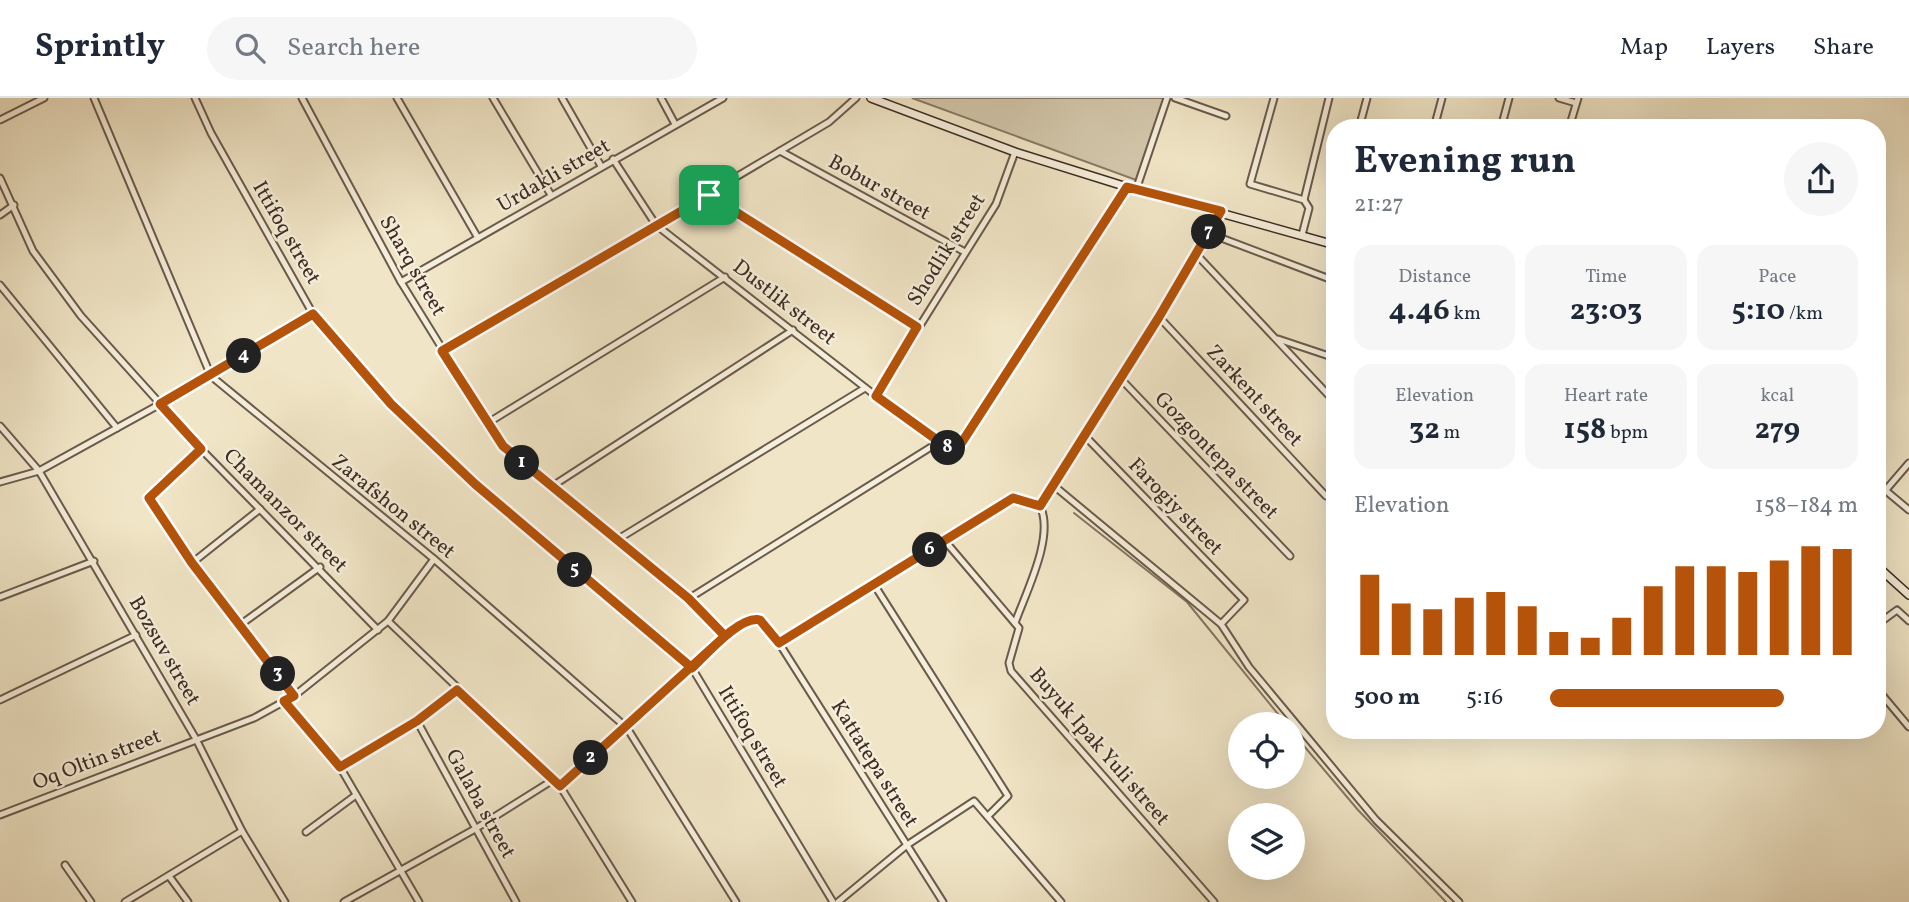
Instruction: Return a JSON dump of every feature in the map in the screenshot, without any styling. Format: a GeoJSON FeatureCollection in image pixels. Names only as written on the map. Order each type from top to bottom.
{"type":"FeatureCollection","features":[{"type":"Feature","properties":{"kind":"street"},"geometry":{"type":"LineString","coordinates":[[0,120],[44,98]]}},
{"type":"Feature","properties":{"kind":"street","name":"Zarafshon street"},"geometry":{"type":"LineString","coordinates":[[94,98],[211,376],[434,559],[627,728],[736,902]]}},
{"type":"Feature","properties":{"kind":"street","name":"Ittifoq street"},"geometry":{"type":"LineString","coordinates":[[195,98],[211,133],[313,314],[391,404],[475,484],[692,668],[835,902]]}},
{"type":"Feature","properties":{"kind":"street","name":"Sharq street"},"geometry":{"type":"LineString","coordinates":[[302,98],[401,282],[486,424],[503,446],[615,541],[688,598],[725,636]]}},
{"type":"Feature","properties":{"kind":"street"},"geometry":{"type":"LineString","coordinates":[[397,98],[478,239]]}},
{"type":"Feature","properties":{"kind":"street"},"geometry":{"type":"LineString","coordinates":[[493,98],[551,195]]}},
{"type":"Feature","properties":{"kind":"street"},"geometry":{"type":"LineString","coordinates":[[562,98],[601,166]]}},
{"type":"Feature","properties":{"kind":"street"},"geometry":{"type":"LineString","coordinates":[[660,98],[675,124]]}},
{"type":"Feature","properties":{"kind":"street","name":"Urdakli street"},"geometry":{"type":"LineString","coordinates":[[401,282],[723,98]]}},
{"type":"Feature","properties":{"kind":"street"},"geometry":{"type":"LineString","coordinates":[[442,351],[709,195],[841,113],[856,98]]}},
{"type":"Feature","properties":{"kind":"street"},"geometry":{"type":"LineString","coordinates":[[871,98],[1015,152],[1136,190],[1221,211],[1326,242]]}},
{"type":"Feature","properties":{"kind":"street"},"geometry":{"type":"LineString","coordinates":[[1136,190],[1167,98]]}},
{"type":"Feature","properties":{"kind":"street"},"geometry":{"type":"LineString","coordinates":[[1175,98],[1226,116]]}},
{"type":"Feature","properties":{"kind":"street"},"geometry":{"type":"LineString","coordinates":[[1274,98],[1250,184],[1304,200],[1309,208],[1302,235]]}},
{"type":"Feature","properties":{"kind":"street"},"geometry":{"type":"LineString","coordinates":[[1304,200],[1329,98]]}},
{"type":"Feature","properties":{"kind":"street"},"geometry":{"type":"LineString","coordinates":[[1361,119],[1367,98]]}},
{"type":"Feature","properties":{"kind":"street"},"geometry":{"type":"LineString","coordinates":[[1436,119],[1442,98]]}},
{"type":"Feature","properties":{"kind":"street"},"geometry":{"type":"LineString","coordinates":[[1503,119],[1509,98]]}},
{"type":"Feature","properties":{"kind":"street"},"geometry":{"type":"LineString","coordinates":[[1559,98],[1577,101],[1572,119]]}},
{"type":"Feature","properties":{"kind":"street","name":"Bobur street"},"geometry":{"type":"LineString","coordinates":[[780,151],[963,251]]}},
{"type":"Feature","properties":{"kind":"street","name":"Shodlik street"},"geometry":{"type":"LineString","coordinates":[[876,396],[963,251],[996,204],[1015,152]]}},
{"type":"Feature","properties":{"kind":"street","name":"Dustlik street"},"geometry":{"type":"LineString","coordinates":[[613,159],[656,225],[865,388],[955,453],[1127,187]]}},
{"type":"Feature","properties":{"kind":"street","name":"Chamanzor street"},"geometry":{"type":"LineString","coordinates":[[0,178],[33,251],[81,316],[201,449],[320,567],[378,630]]}},
{"type":"Feature","properties":{"kind":"street"},"geometry":{"type":"LineString","coordinates":[[709,195],[917,327]]}},
{"type":"Feature","properties":{"kind":"street"},"geometry":{"type":"LineString","coordinates":[[0,215],[14,205]]}},
{"type":"Feature","properties":{"kind":"street"},"geometry":{"type":"LineString","coordinates":[[1040,506],[1159,317],[1221,211]]}},
{"type":"Feature","properties":{"kind":"street"},"geometry":{"type":"LineString","coordinates":[[1208,233],[1326,278]]}},
{"type":"Feature","properties":{"kind":"street"},"geometry":{"type":"LineString","coordinates":[[1196,254],[1326,392]]}},
{"type":"Feature","properties":{"kind":"street"},"geometry":{"type":"LineString","coordinates":[[486,424],[725,277]]}},
{"type":"Feature","properties":{"kind":"street"},"geometry":{"type":"LineString","coordinates":[[0,285],[117,428]]}},
{"type":"Feature","properties":{"kind":"street"},"geometry":{"type":"LineString","coordinates":[[0,482],[39,471],[211,376],[313,314]]}},
{"type":"Feature","properties":{"kind":"street","name":"Zarkent street"},"geometry":{"type":"LineString","coordinates":[[1159,317],[1326,496]]}},
{"type":"Feature","properties":{"kind":"street"},"geometry":{"type":"LineString","coordinates":[[551,487],[793,330]]}},
{"type":"Feature","properties":{"kind":"street"},"geometry":{"type":"LineString","coordinates":[[1275,338],[1326,355]]}},
{"type":"Feature","properties":{"kind":"street","name":"Gozgontepa street"},"geometry":{"type":"LineString","coordinates":[[1120,379],[1290,556]]}},
{"type":"Feature","properties":{"kind":"street"},"geometry":{"type":"LineString","coordinates":[[615,541],[865,388]]}},
{"type":"Feature","properties":{"kind":"street","name":"Bozsuv street"},"geometry":{"type":"LineString","coordinates":[[0,426],[39,471],[94,561],[196,739],[242,831],[285,902]]}},
{"type":"Feature","properties":{"kind":"street","name":"Farogiy street"},"geometry":{"type":"LineString","coordinates":[[1084,435],[1244,600],[1220,624]]}},
{"type":"Feature","properties":{"kind":"street"},"geometry":{"type":"LineString","coordinates":[[688,598],[939,442]]}},
{"type":"Feature","properties":{"kind":"street"},"geometry":{"type":"LineString","coordinates":[[201,449],[149,498],[192,563],[294,696]]}},
{"type":"Feature","properties":{"kind":"street"},"geometry":{"type":"LineString","coordinates":[[1886,489],[1909,463]]}},
{"type":"Feature","properties":{"kind":"street"},"geometry":{"type":"LineString","coordinates":[[1053,485],[1220,624],[1249,667],[1376,820],[1459,902]]}},
{"type":"Feature","properties":{"kind":"street"},"geometry":{"type":"LineString","coordinates":[[1886,491],[1909,510]]}},
{"type":"Feature","properties":{"kind":"street"},"geometry":{"type":"LineString","coordinates":[[779,643],[875,586],[1013,498],[1040,506],[1046,517],[1045,536],[1015,623]]}},
{"type":"Feature","properties":{"kind":"street"},"geometry":{"type":"LineString","coordinates":[[192,563],[260,509]]}},
{"type":"Feature","properties":{"kind":"street"},"geometry":{"type":"LineString","coordinates":[[945,541],[1015,623]]}},
{"type":"Feature","properties":{"kind":"street","name":"Oq Oltin street"},"geometry":{"type":"LineString","coordinates":[[0,814],[254,718],[294,696],[388,621],[434,559]]}},
{"type":"Feature","properties":{"kind":"street"},"geometry":{"type":"LineString","coordinates":[[0,597],[94,561]]}},
{"type":"Feature","properties":{"kind":"street"},"geometry":{"type":"LineString","coordinates":[[240,625],[320,567]]}},
{"type":"Feature","properties":{"kind":"street"},"geometry":{"type":"LineString","coordinates":[[1886,574],[1909,595]]}},
{"type":"Feature","properties":{"kind":"street"},"geometry":{"type":"LineString","coordinates":[[875,586],[1008,796],[988,816]]}},
{"type":"Feature","properties":{"kind":"street"},"geometry":{"type":"LineString","coordinates":[[1886,618],[1897,610],[1909,621]]}},
{"type":"Feature","properties":{"kind":"street","name":"Kattatepa street"},"geometry":{"type":"LineString","coordinates":[[725,636],[755,618],[760,620],[779,643],[943,902]]}},
{"type":"Feature","properties":{"kind":"street"},"geometry":{"type":"LineString","coordinates":[[388,621],[560,786],[632,902]]}},
{"type":"Feature","properties":{"kind":"street","name":"Buyuk Ipak Yuli street"},"geometry":{"type":"LineString","coordinates":[[1015,623],[1020,630],[1009,663],[1011,671],[1214,902]]}},
{"type":"Feature","properties":{"kind":"street"},"geometry":{"type":"LineString","coordinates":[[0,700],[136,635]]}},
{"type":"Feature","properties":{"kind":"street"},"geometry":{"type":"LineString","coordinates":[[560,786],[627,728],[725,636]]}},
{"type":"Feature","properties":{"kind":"street"},"geometry":{"type":"LineString","coordinates":[[340,767],[417,721],[457,690]]}},
{"type":"Feature","properties":{"kind":"street"},"geometry":{"type":"LineString","coordinates":[[1886,700],[1909,727]]}},
{"type":"Feature","properties":{"kind":"street"},"geometry":{"type":"LineString","coordinates":[[284,701],[340,767],[419,902]]}},
{"type":"Feature","properties":{"kind":"street","name":"Galaba street"},"geometry":{"type":"LineString","coordinates":[[417,721],[516,902]]}},
{"type":"Feature","properties":{"kind":"street"},"geometry":{"type":"LineString","coordinates":[[344,902],[475,829],[553,780]]}},
{"type":"Feature","properties":{"kind":"street"},"geometry":{"type":"LineString","coordinates":[[306,832],[356,795]]}},
{"type":"Feature","properties":{"kind":"street"},"geometry":{"type":"LineString","coordinates":[[835,902],[907,845],[974,801],[1061,902]]}},
{"type":"Feature","properties":{"kind":"street"},"geometry":{"type":"LineString","coordinates":[[125,902],[242,831]]}},
{"type":"Feature","properties":{"kind":"street"},"geometry":{"type":"LineString","coordinates":[[65,865],[91,902]]}},
{"type":"Feature","properties":{"kind":"street"},"geometry":{"type":"LineString","coordinates":[[169,876],[188,902]]}},
{"type":"Feature","properties":{"kind":"street"},"geometry":{"type":"LineString","coordinates":[[1201,902],[1208,896]]}},
{"type":"Feature","properties":{"kind":"shaded area"},"geometry":{"type":"Polygon","coordinates":[[[912,98],[1164,98],[1136,180],[912,98]]]}},
{"type":"Feature","properties":{"kind":"waterway"},"geometry":{"type":"LineString","coordinates":[[1074,513],[1187,602],[1276,712]]}},
{"type":"Feature","properties":{"kind":"waterway"},"geometry":{"type":"LineString","coordinates":[[1305,747],[1358,810],[1446,902]]}},
{"type":"Feature","properties":{"kind":"route"},"geometry":{"type":"LineString","coordinates":[[709,195],[442,351],[486,424],[503,446],[615,541],[688,598],[725,636],[692,668],[627,728],[560,786],[457,690],[417,721],[340,767],[284,701],[294,696],[192,563],[149,498],[201,449],[160,404],[313,314],[391,404],[475,484],[692,668],[725,636],[750,619],[760,620],[779,643],[875,586],[1013,498],[1040,506],[1159,317],[1221,211],[1127,187],[955,453],[876,396],[917,327],[709,195]]}}]}
